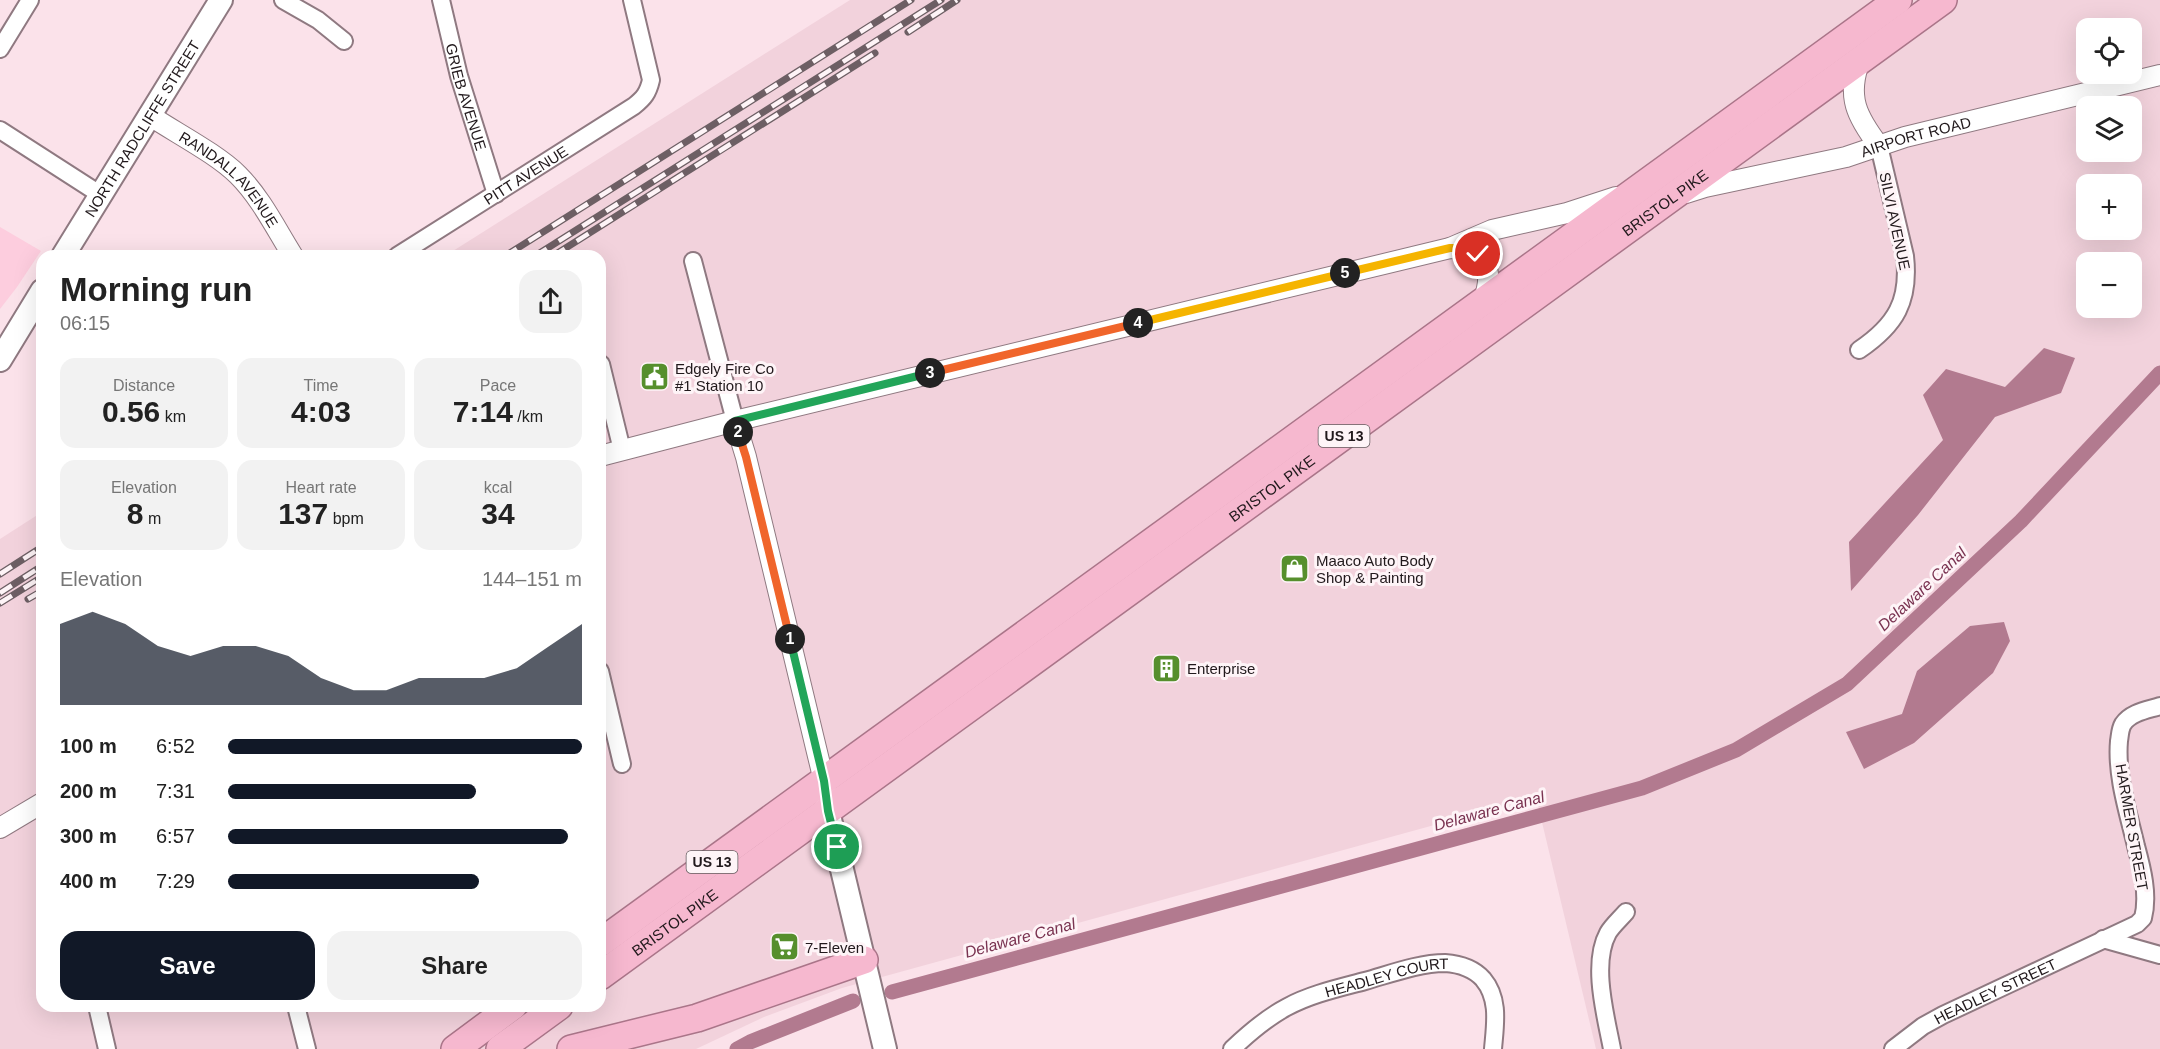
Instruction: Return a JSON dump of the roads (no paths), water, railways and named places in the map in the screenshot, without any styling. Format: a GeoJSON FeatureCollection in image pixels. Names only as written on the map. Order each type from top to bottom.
{"type":"FeatureCollection","features":[{"type":"Feature","properties":{"kind":"highway","name":"BRISTOL PIKE"},"geometry":{"type":"LineString","coordinates":[[606,939],[1898,0]]}},
{"type":"Feature","properties":{"kind":"highway","name":"BRISTOL PIKE"},"geometry":{"type":"LineString","coordinates":[[606,972],[1943,0]]}},
{"type":"Feature","properties":{"kind":"highway"},"geometry":{"type":"LineString","coordinates":[[571,1049],[697,1018],[864,960]]}},
{"type":"Feature","properties":{"kind":"highway"},"geometry":{"type":"LineString","coordinates":[[455,1049],[499,1012]]}},
{"type":"Feature","properties":{"kind":"highway"},"geometry":{"type":"LineString","coordinates":[[500,1049],[551,1012]]}},
{"type":"Feature","properties":{"kind":"main road","name":"NORTH RADCLIFFE STREET"},"geometry":{"type":"LineString","coordinates":[[67,250],[221,0]]}},
{"type":"Feature","properties":{"kind":"main road"},"geometry":{"type":"LineString","coordinates":[[0,360],[36,301]]}},
{"type":"Feature","properties":{"kind":"main road"},"geometry":{"type":"LineString","coordinates":[[824,781],[828,811],[885,1049]]}},
{"type":"Feature","properties":{"kind":"street"},"geometry":{"type":"LineString","coordinates":[[0,49],[30,0]]}},
{"type":"Feature","properties":{"kind":"street"},"geometry":{"type":"LineString","coordinates":[[283,0],[318,20],[344,41]]}},
{"type":"Feature","properties":{"kind":"street","name":"GRIEB AVENUE"},"geometry":{"type":"LineString","coordinates":[[441,0],[459,76],[496,194]]}},
{"type":"Feature","properties":{"kind":"street","name":"PITT AVENUE"},"geometry":{"type":"LineString","coordinates":[[407,250],[634,106],[649,91],[651,80],[632,0]]}},
{"type":"Feature","properties":{"kind":"street"},"geometry":{"type":"LineString","coordinates":[[1860,60],[1853,81],[1854,100],[1862,122],[1879,147]]}},
{"type":"Feature","properties":{"kind":"street","name":"AIRPORT ROAD"},"geometry":{"type":"LineString","coordinates":[[1671,198],[1705,187],[1846,158],[1905,137],[2160,75]]}},
{"type":"Feature","properties":{"kind":"street","name":"RANDALL AVENUE"},"geometry":{"type":"LineString","coordinates":[[149,115],[238,175],[256,198],[289,250]]}},
{"type":"Feature","properties":{"kind":"street"},"geometry":{"type":"LineString","coordinates":[[0,130],[101,195]]}},
{"type":"Feature","properties":{"kind":"street","name":"SILVI AVENUE"},"geometry":{"type":"LineString","coordinates":[[1859,351],[1893,321],[1905,292],[1907,274],[1905,256],[1879,147]]}},
{"type":"Feature","properties":{"kind":"street"},"geometry":{"type":"LineString","coordinates":[[606,454],[1450,248],[1492,230],[1578,210],[1638,189]]}},
{"type":"Feature","properties":{"kind":"street"},"geometry":{"type":"LineString","coordinates":[[1450,248],[1470,251],[1483,260],[1489,274],[1483,302]]}},
{"type":"Feature","properties":{"kind":"street"},"geometry":{"type":"LineString","coordinates":[[693,261],[746,457],[824,781]]}},
{"type":"Feature","properties":{"kind":"street"},"geometry":{"type":"LineString","coordinates":[[606,384],[622,450]]}},
{"type":"Feature","properties":{"kind":"street"},"geometry":{"type":"LineString","coordinates":[[606,696],[622,764]]}},
{"type":"Feature","properties":{"kind":"street","name":"HARMER STREET"},"geometry":{"type":"LineString","coordinates":[[2103,939],[2137,924],[2143,918],[2142,868],[2126,807],[2120,768],[2120,739],[2124,722],[2134,714],[2160,706]]}},
{"type":"Feature","properties":{"kind":"street"},"geometry":{"type":"LineString","coordinates":[[0,828],[36,807]]}},
{"type":"Feature","properties":{"kind":"street"},"geometry":{"type":"LineString","coordinates":[[1612,1049],[1604,1008],[1600,968],[1602,950],[1609,932],[1626,912]]}},
{"type":"Feature","properties":{"kind":"street"},"geometry":{"type":"LineString","coordinates":[[2103,939],[2160,955]]}},
{"type":"Feature","properties":{"kind":"street","name":"HEADLEY STREET"},"geometry":{"type":"LineString","coordinates":[[1893,1049],[1942,1015],[2103,939]]}},
{"type":"Feature","properties":{"kind":"street","name":"HEADLEY COURT"},"geometry":{"type":"LineString","coordinates":[[1232,1049],[1254,1029],[1289,1006],[1338,988],[1402,970],[1445,963],[1460,965],[1476,973],[1490,989],[1496,1016],[1493,1049]]}},
{"type":"Feature","properties":{"kind":"street"},"geometry":{"type":"LineString","coordinates":[[98,1012],[107,1049]]}},
{"type":"Feature","properties":{"kind":"street"},"geometry":{"type":"LineString","coordinates":[[297,1012],[306,1049]]}},
{"type":"Feature","properties":{"kind":"waterway","name":"Delaware Canal"},"geometry":{"type":"LineString","coordinates":[[892,992],[1642,788],[1736,750],[1847,684],[2021,521],[2160,373]]}},
{"type":"Feature","properties":{"kind":"waterway","name":"Delaware Canal"},"geometry":{"type":"LineString","coordinates":[[737,1049],[853,1001]]}},
{"type":"Feature","properties":{"kind":"railway"},"geometry":{"type":"LineString","coordinates":[[515,250],[911,0]]}},
{"type":"Feature","properties":{"kind":"railway"},"geometry":{"type":"LineString","coordinates":[[545,250],[941,0]]}},
{"type":"Feature","properties":{"kind":"railway"},"geometry":{"type":"LineString","coordinates":[[908,32],[957,0]]}},
{"type":"Feature","properties":{"kind":"railway"},"geometry":{"type":"LineString","coordinates":[[563,250],[875,53]]}},
{"type":"Feature","properties":{"kind":"railway"},"geometry":{"type":"LineString","coordinates":[[0,574],[36,551]]}},
{"type":"Feature","properties":{"kind":"railway"},"geometry":{"type":"LineString","coordinates":[[0,593],[36,570]]}},
{"type":"Feature","properties":{"kind":"railway"},"geometry":{"type":"LineString","coordinates":[[0,603],[36,581]]}},
{"type":"Feature","properties":{"kind":"railway"},"geometry":{"type":"LineString","coordinates":[[28,599],[36,594]]}},
{"type":"Feature","properties":{"kind":"place","name":"Edgely Fire Co #1 Station 10"},"geometry":{"type":"Point","coordinates":[654,377]}},
{"type":"Feature","properties":{"kind":"place","name":"Maaco Auto Body Shop & Painting"},"geometry":{"type":"Point","coordinates":[1295,569]}},
{"type":"Feature","properties":{"kind":"place","name":"Enterprise"},"geometry":{"type":"Point","coordinates":[1166,668]}},
{"type":"Feature","properties":{"kind":"place","name":"7-Eleven"},"geometry":{"type":"Point","coordinates":[784,947]}}]}
